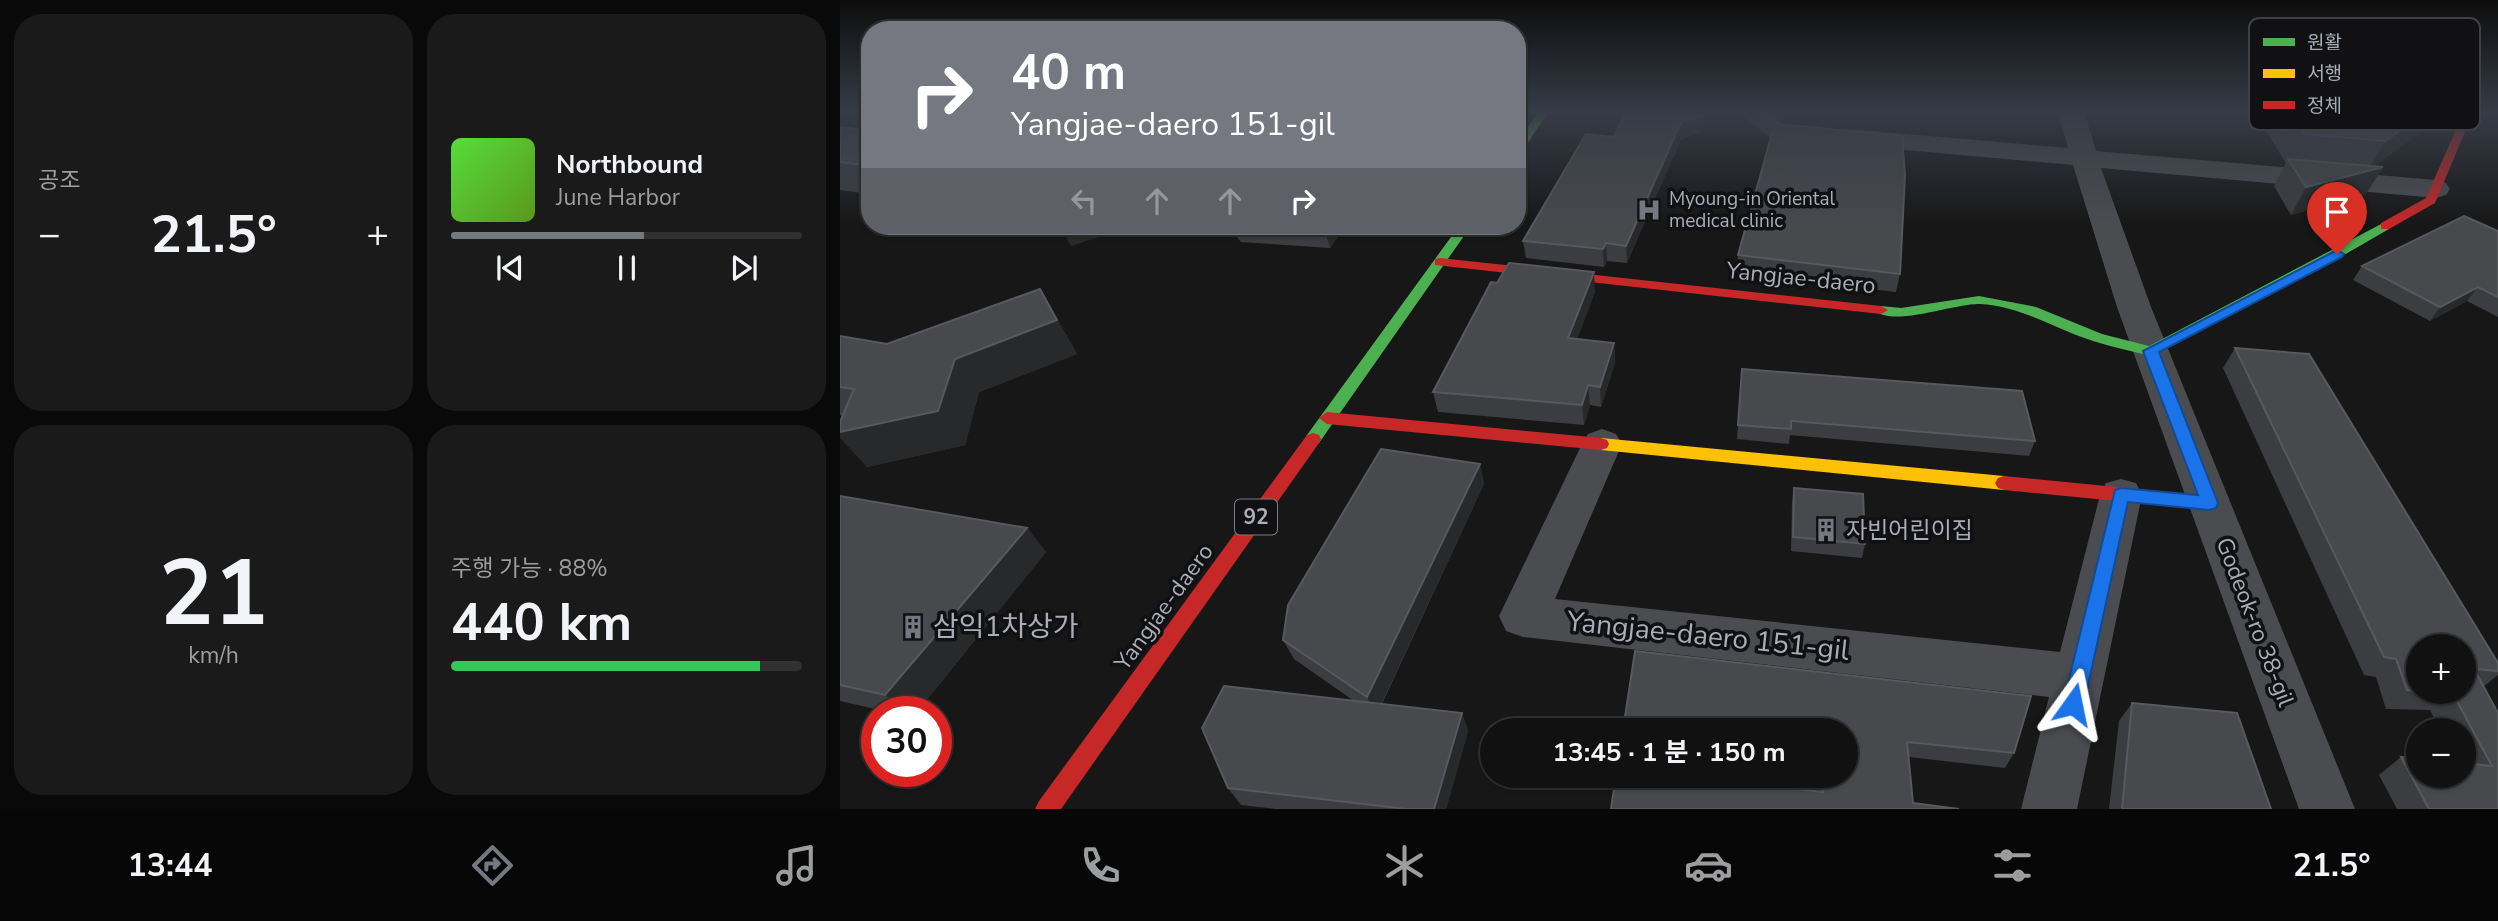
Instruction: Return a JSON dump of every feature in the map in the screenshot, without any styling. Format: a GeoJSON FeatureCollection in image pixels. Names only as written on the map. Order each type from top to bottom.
{"type":"FeatureCollection","features":[{"type":"Feature","properties":{"kind":"street"},"geometry":{"type":"LineString","coordinates":[[1981,149],[2436,189]]}},
{"type":"Feature","properties":{"kind":"street","name":"Godeok-ro 38-gil"},"geometry":{"type":"LineString","coordinates":[[2081,149],[2151,351],[2327,809]]}},
{"type":"Feature","properties":{"kind":"street"},"geometry":{"type":"LineString","coordinates":[[2151,351],[2313,267],[2431,200],[2453,149]]}},
{"type":"Feature","properties":{"kind":"street","name":"Yangjae-daero"},"geometry":{"type":"LineString","coordinates":[[1047,809],[1459,235]]}},
{"type":"Feature","properties":{"kind":"street","name":"Yangjae-daero"},"geometry":{"type":"LineString","coordinates":[[1440,262],[1901,312],[1979,300],[2031,310],[2097,337],[2151,351]]}},
{"type":"Feature","properties":{"kind":"street"},"geometry":{"type":"LineString","coordinates":[[1327,418],[2209,503]]}},
{"type":"Feature","properties":{"kind":"street","name":"Yangjae-daero 151-gil"},"geometry":{"type":"LineString","coordinates":[[1602,444],[1523,616],[2079,677]]}},
{"type":"Feature","properties":{"kind":"street"},"geometry":{"type":"LineString","coordinates":[[2049,809],[2121,495]]}},
{"type":"Feature","properties":{"kind":"building"},"geometry":{"type":"Polygon","coordinates":[[[840,149],[861,149],[861,165],[840,162],[840,149]]]}},
{"type":"Feature","properties":{"kind":"building"},"geometry":{"type":"Polygon","coordinates":[[[1577,149],[1669,149],[1626,246],[1606,243],[1603,249],[1523,241],[1577,149]]]}},
{"type":"Feature","properties":{"kind":"building"},"geometry":{"type":"Polygon","coordinates":[[[1768,149],[1903,149],[1905,175],[1900,274],[1738,255],[1768,149]]]}},
{"type":"Feature","properties":{"kind":"building"},"geometry":{"type":"Polygon","coordinates":[[[2288,159],[2383,167],[2306,187],[2288,159]]]}},
{"type":"Feature","properties":{"kind":"building"},"geometry":{"type":"Polygon","coordinates":[[[2464,216],[2498,231],[2498,297],[2478,287],[2440,307],[2362,266],[2464,216]]]}},
{"type":"Feature","properties":{"kind":"building"},"geometry":{"type":"Polygon","coordinates":[[[1509,263],[1594,272],[1568,338],[1614,343],[1600,387],[1588,385],[1582,405],[1433,392],[1491,282],[1497,283],[1509,263]]]}},
{"type":"Feature","properties":{"kind":"building"},"geometry":{"type":"Polygon","coordinates":[[[1040,289],[1057,320],[955,359],[938,411],[840,432],[840,422],[854,389],[840,387],[840,336],[887,344],[1040,289]]]}},
{"type":"Feature","properties":{"kind":"building"},"geometry":{"type":"Polygon","coordinates":[[[2235,348],[2309,354],[2498,663],[2498,671],[2476,669],[2476,634],[2406,634],[2406,687],[2396,659],[2384,657],[2235,348]]]}},
{"type":"Feature","properties":{"kind":"building"},"geometry":{"type":"Polygon","coordinates":[[[1742,369],[2022,391],[2035,441],[1791,421],[1791,429],[1738,425],[1742,369]]]}},
{"type":"Feature","properties":{"kind":"building"},"geometry":{"type":"Polygon","coordinates":[[[1381,449],[1480,464],[1367,697],[1283,640],[1288,605],[1381,449]]]}},
{"type":"Feature","properties":{"kind":"building","name":"자빈어린이집"},"geometry":{"type":"Polygon","coordinates":[[[1794,488],[1863,494],[1865,544],[1793,537],[1794,488]]]}},
{"type":"Feature","properties":{"kind":"building","name":"삼익1차상가"},"geometry":{"type":"Polygon","coordinates":[[[840,496],[1027,528],[885,695],[840,685],[840,496]]]}},
{"type":"Feature","properties":{"kind":"building"},"geometry":{"type":"Polygon","coordinates":[[[1635,651],[2031,696],[2014,753],[1907,742],[1913,803],[1959,809],[1611,809],[1614,788],[1790,788],[1823,792],[1823,788],[1858,788],[1858,718],[1625,718],[1635,651]]]}},
{"type":"Feature","properties":{"kind":"building"},"geometry":{"type":"Polygon","coordinates":[[[2476,673],[2498,713],[2498,809],[2429,809],[2418,788],[2476,788],[2476,764],[2492,766],[2476,736],[2476,718],[2466,718],[2458,704],[2476,704],[2476,673]]]}},
{"type":"Feature","properties":{"kind":"building"},"geometry":{"type":"Polygon","coordinates":[[[1224,686],[1462,713],[1434,809],[1406,809],[1228,788],[1202,728],[1224,686]]]}},
{"type":"Feature","properties":{"kind":"building"},"geometry":{"type":"Polygon","coordinates":[[[2132,703],[2237,713],[2271,809],[2122,809],[2132,703]]]}},
{"type":"Feature","properties":{"kind":"traffic: fast"},"geometry":{"type":"LineString","coordinates":[[1881,310],[1901,312],[1979,300],[2031,310],[2097,337],[2151,351],[2313,267],[2385,226]]}},
{"type":"Feature","properties":{"kind":"traffic: fast"},"geometry":{"type":"LineString","coordinates":[[1313,439],[1459,235]]}},
{"type":"Feature","properties":{"kind":"traffic: slow"},"geometry":{"type":"LineString","coordinates":[[1601,444],[2004,483]]}},
{"type":"Feature","properties":{"kind":"traffic: jam"},"geometry":{"type":"LineString","coordinates":[[2385,226],[2431,200],[2453,149]]}},
{"type":"Feature","properties":{"kind":"traffic: jam"},"geometry":{"type":"LineString","coordinates":[[1440,262],[1881,310]]}},
{"type":"Feature","properties":{"kind":"traffic: jam"},"geometry":{"type":"LineString","coordinates":[[1327,418],[1601,444]]}},
{"type":"Feature","properties":{"kind":"traffic: jam"},"geometry":{"type":"LineString","coordinates":[[1047,809],[1313,439]]}},
{"type":"Feature","properties":{"kind":"traffic: jam"},"geometry":{"type":"LineString","coordinates":[[2004,483],[2209,503]]}},
{"type":"Feature","properties":{"kind":"place","name":"Myoung-in Oriental medical clinic"},"geometry":{"type":"Point","coordinates":[1649,210]}},
{"type":"Feature","properties":{"kind":"place","name":"자빈어린이집"},"geometry":{"type":"Point","coordinates":[1826,530]}},
{"type":"Feature","properties":{"kind":"place","name":"삼익1차상가"},"geometry":{"type":"Point","coordinates":[913,627]}},
{"type":"Feature","properties":{"kind":"route"},"geometry":{"type":"LineString","coordinates":[[2073,704],[2121,495],[2209,503],[2151,351],[2337,254]]}}]}
